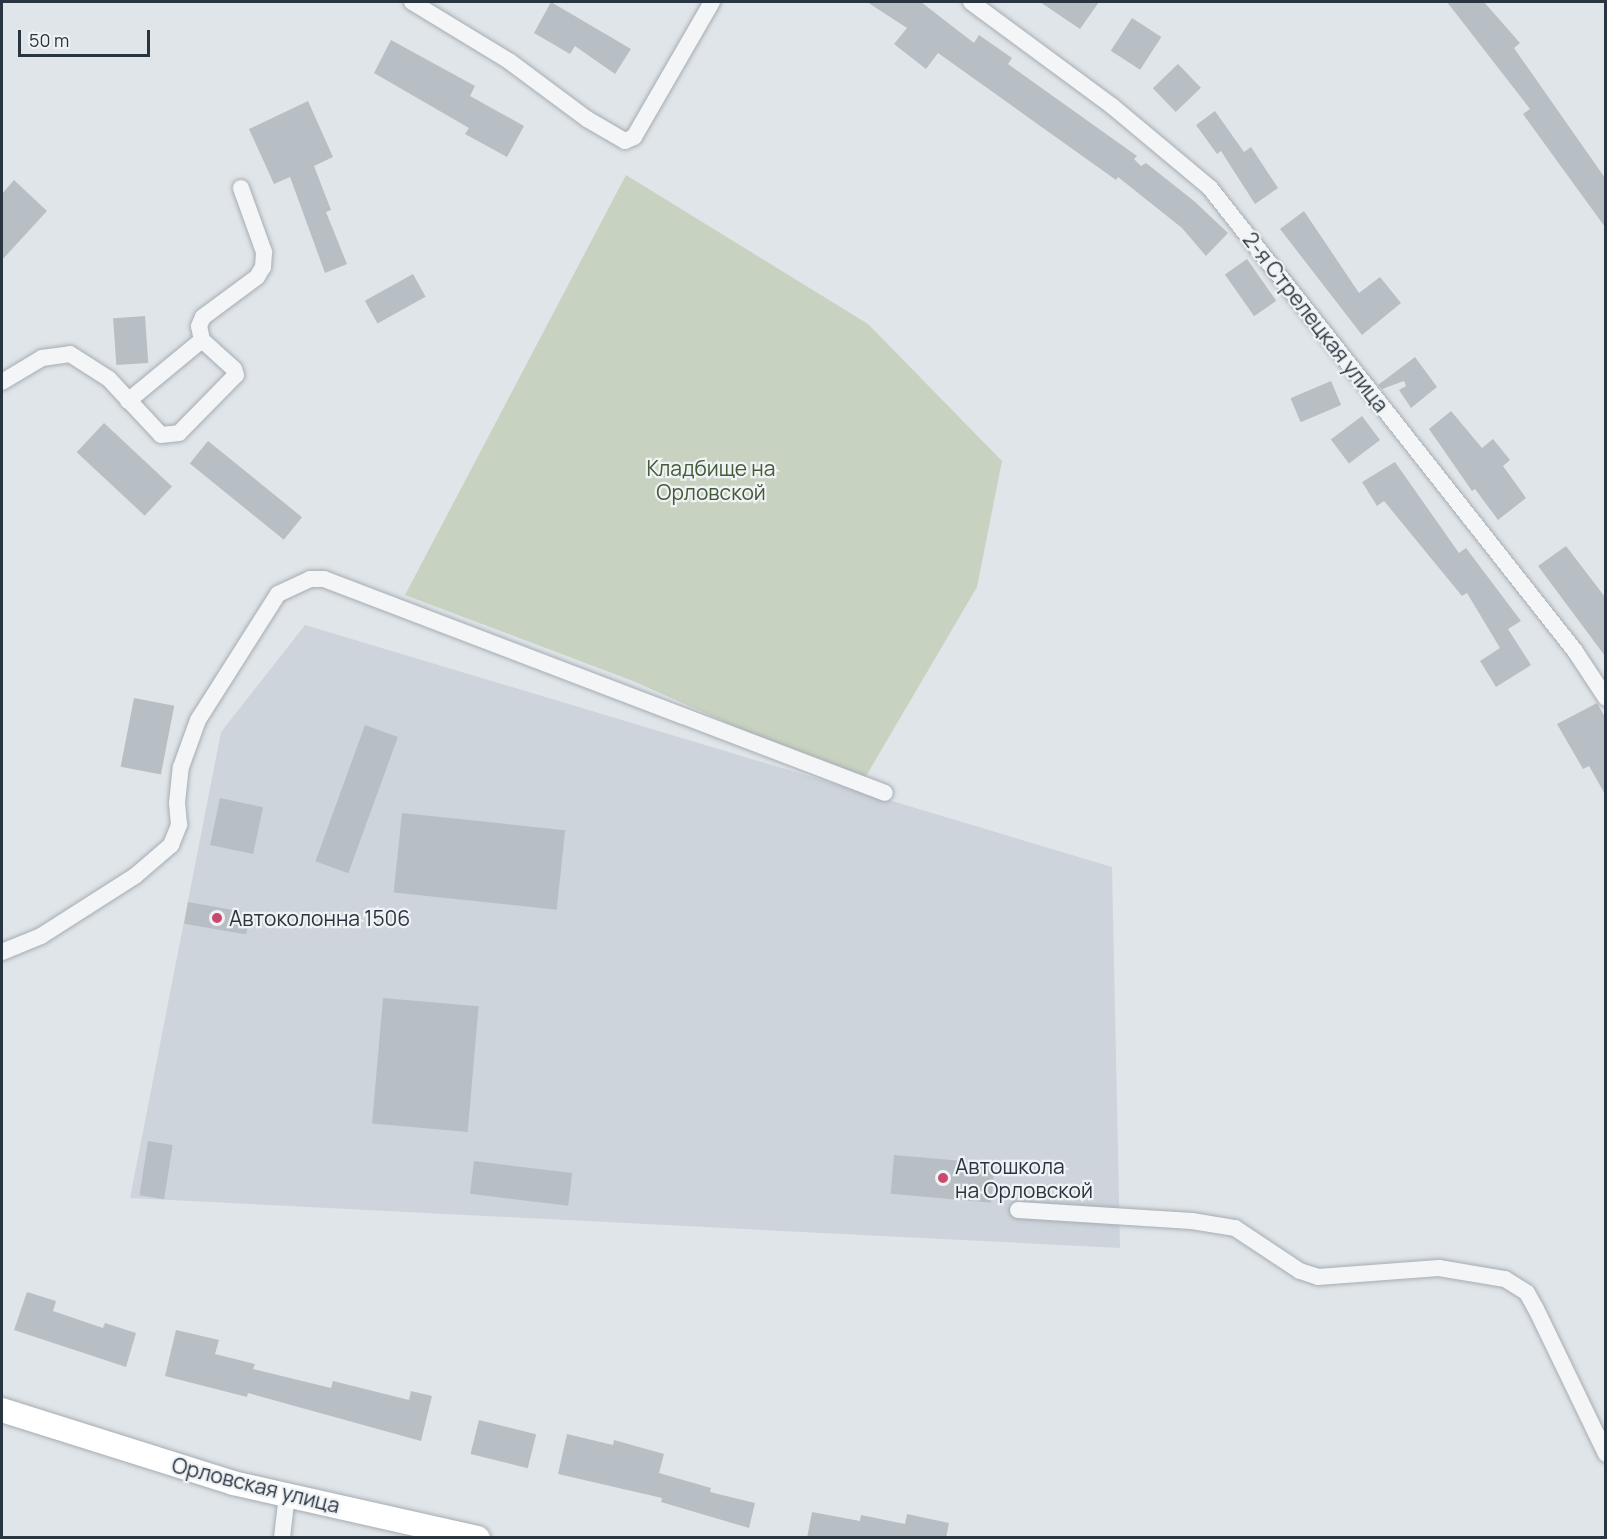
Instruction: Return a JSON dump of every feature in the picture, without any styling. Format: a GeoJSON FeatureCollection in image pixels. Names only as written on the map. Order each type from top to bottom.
{"type":"FeatureCollection","features":[{"type":"Feature","properties":{"kind":"main road","name":"Орловская улица"},"geometry":{"type":"LineString","coordinates":[[2,1410],[233,1483],[478,1538]]}},
{"type":"Feature","properties":{"kind":"street"},"geometry":{"type":"LineString","coordinates":[[412,2],[509,61],[587,119],[625,141],[634,137],[712,2]]}},
{"type":"Feature","properties":{"kind":"street","name":"2-я Стрелецкая улица"},"geometry":{"type":"LineString","coordinates":[[970,2],[1112,106],[1210,188],[1575,651],[1605,698]]}},
{"type":"Feature","properties":{"kind":"street"},"geometry":{"type":"LineString","coordinates":[[2,382],[28,364],[63,353],[99,370],[158,433],[165,437],[179,433],[234,380],[234,369],[202,340],[199,326],[203,317],[258,277],[262,267],[264,252],[241,188]]}},
{"type":"Feature","properties":{"kind":"street"},"geometry":{"type":"LineString","coordinates":[[128,401],[202,340]]}},
{"type":"Feature","properties":{"kind":"street"},"geometry":{"type":"LineString","coordinates":[[2,952],[41,936],[135,876],[171,845],[179,825],[177,803],[181,767],[198,720],[278,594],[310,579],[330,581],[885,793]]}},
{"type":"Feature","properties":{"kind":"street"},"geometry":{"type":"LineString","coordinates":[[1018,1210],[1192,1221],[1235,1228],[1300,1271],[1318,1277],[1439,1268],[1505,1279],[1527,1293],[1536,1308],[1605,1454]]}},
{"type":"Feature","properties":{"kind":"street"},"geometry":{"type":"LineString","coordinates":[[282,1538],[287,1494]]}},
{"type":"Feature","properties":{"kind":"shaded area"},"geometry":{"type":"Polygon","coordinates":[[[305,625],[1112,867],[1120,1248],[130,1198],[221,732],[305,625]]]}},
{"type":"Feature","properties":{"kind":"green space","name":"Кладбище на Орловской"},"geometry":{"type":"Polygon","coordinates":[[[626,175],[868,324],[1002,461],[977,587],[862,783],[633,681],[405,595],[626,175]]]}},
{"type":"Feature","properties":{"kind":"building"},"geometry":{"type":"Polygon","coordinates":[[[551,2],[631,49],[615,74],[575,46],[570,54],[534,33],[551,2]]]}},
{"type":"Feature","properties":{"kind":"building"},"geometry":{"type":"Polygon","coordinates":[[[867,2],[921,2],[974,43],[979,35],[1012,58],[1008,64],[1137,156],[1134,159],[1141,166],[1146,163],[1194,201],[1228,233],[1206,256],[1182,228],[1118,177],[1116,180],[938,53],[926,69],[894,44],[907,28],[867,2]]]}},
{"type":"Feature","properties":{"kind":"building"},"geometry":{"type":"Polygon","coordinates":[[[1040,2],[1099,2],[1080,29],[1040,2]]]}},
{"type":"Feature","properties":{"kind":"building"},"geometry":{"type":"Polygon","coordinates":[[[1447,2],[1484,2],[1520,43],[1514,48],[1605,178],[1605,227],[1523,114],[1530,109],[1447,2]]]}},
{"type":"Feature","properties":{"kind":"building"},"geometry":{"type":"Polygon","coordinates":[[[1132,18],[1161,37],[1140,70],[1111,51],[1132,18]]]}},
{"type":"Feature","properties":{"kind":"building"},"geometry":{"type":"Polygon","coordinates":[[[391,40],[475,86],[470,96],[524,126],[507,157],[465,134],[469,128],[374,73],[391,40]]]}},
{"type":"Feature","properties":{"kind":"building"},"geometry":{"type":"Polygon","coordinates":[[[1178,64],[1201,88],[1176,112],[1153,88],[1178,64]]]}},
{"type":"Feature","properties":{"kind":"building"},"geometry":{"type":"Polygon","coordinates":[[[308,101],[333,157],[314,166],[331,210],[326,212],[347,264],[325,273],[290,177],[274,184],[249,129],[308,101]]]}},
{"type":"Feature","properties":{"kind":"building"},"geometry":{"type":"Polygon","coordinates":[[[1215,111],[1244,152],[1251,147],[1278,188],[1255,204],[1221,151],[1217,154],[1196,125],[1215,111]]]}},
{"type":"Feature","properties":{"kind":"building"},"geometry":{"type":"Polygon","coordinates":[[[14,180],[47,211],[2,260],[2,194],[14,180]]]}},
{"type":"Feature","properties":{"kind":"building"},"geometry":{"type":"Polygon","coordinates":[[[1304,211],[1359,293],[1380,277],[1401,303],[1362,335],[1280,229],[1304,211]]]}},
{"type":"Feature","properties":{"kind":"building"},"geometry":{"type":"Polygon","coordinates":[[[1247,259],[1276,301],[1254,316],[1225,274],[1247,259]]]}},
{"type":"Feature","properties":{"kind":"building"},"geometry":{"type":"Polygon","coordinates":[[[413,274],[426,297],[378,323],[365,301],[413,274]]]}},
{"type":"Feature","properties":{"kind":"building"},"geometry":{"type":"Polygon","coordinates":[[[145,316],[148,363],[116,365],[113,318],[145,316]]]}},
{"type":"Feature","properties":{"kind":"building"},"geometry":{"type":"Polygon","coordinates":[[[1415,357],[1437,387],[1411,408],[1399,390],[1406,386],[1404,381],[1382,389],[1378,385],[1415,357]]]}},
{"type":"Feature","properties":{"kind":"building"},"geometry":{"type":"Polygon","coordinates":[[[1331,381],[1341,405],[1301,422],[1290,398],[1331,381]]]}},
{"type":"Feature","properties":{"kind":"building"},"geometry":{"type":"Polygon","coordinates":[[[1451,411],[1482,448],[1493,439],[1510,460],[1503,466],[1526,498],[1498,520],[1475,489],[1472,491],[1429,429],[1451,411]]]}},
{"type":"Feature","properties":{"kind":"building"},"geometry":{"type":"Polygon","coordinates":[[[1362,416],[1380,440],[1349,463],[1331,439],[1362,416]]]}},
{"type":"Feature","properties":{"kind":"building"},"geometry":{"type":"Polygon","coordinates":[[[104,423],[172,486],[145,516],[77,452],[104,423]]]}},
{"type":"Feature","properties":{"kind":"building"},"geometry":{"type":"Polygon","coordinates":[[[208,441],[302,517],[284,540],[190,464],[208,441]]]}},
{"type":"Feature","properties":{"kind":"building"},"geometry":{"type":"Polygon","coordinates":[[[1395,462],[1459,553],[1466,548],[1521,621],[1508,629],[1531,665],[1496,687],[1480,661],[1500,648],[1467,593],[1462,596],[1384,501],[1377,506],[1362,482],[1395,462]]]}},
{"type":"Feature","properties":{"kind":"building"},"geometry":{"type":"Polygon","coordinates":[[[1566,546],[1605,597],[1605,656],[1538,566],[1566,546]]]}},
{"type":"Feature","properties":{"kind":"building"},"geometry":{"type":"Polygon","coordinates":[[[134,698],[174,706],[161,775],[121,767],[134,698]]]}},
{"type":"Feature","properties":{"kind":"building"},"geometry":{"type":"Polygon","coordinates":[[[1597,703],[1605,717],[1605,794],[1589,766],[1583,769],[1557,724],[1597,703]]]}},
{"type":"Feature","properties":{"kind":"building"},"geometry":{"type":"Polygon","coordinates":[[[365,725],[398,737],[348,873],[315,861],[365,725]]]}},
{"type":"Feature","properties":{"kind":"building"},"geometry":{"type":"Polygon","coordinates":[[[220,798],[263,807],[253,854],[210,845],[220,798]]]}},
{"type":"Feature","properties":{"kind":"building"},"geometry":{"type":"Polygon","coordinates":[[[402,813],[565,830],[557,910],[394,893],[402,813]]]}},
{"type":"Feature","properties":{"kind":"building","name":"Автоколонна 1506"},"geometry":{"type":"Polygon","coordinates":[[[188,902],[250,913],[246,935],[184,924],[188,902]]]}},
{"type":"Feature","properties":{"kind":"building"},"geometry":{"type":"Polygon","coordinates":[[[383,998],[479,1006],[468,1132],[372,1124],[383,998]]]}},
{"type":"Feature","properties":{"kind":"building"},"geometry":{"type":"Polygon","coordinates":[[[148,1141],[173,1145],[164,1199],[139,1195],[148,1141]]]}},
{"type":"Feature","properties":{"kind":"building","name":"Автошкола на Орловской"},"geometry":{"type":"Polygon","coordinates":[[[894,1155],[995,1164],[991,1203],[891,1194],[894,1155]]]}},
{"type":"Feature","properties":{"kind":"building"},"geometry":{"type":"Polygon","coordinates":[[[474,1161],[572,1173],[568,1206],[470,1194],[474,1161]]]}},
{"type":"Feature","properties":{"kind":"building"},"geometry":{"type":"Polygon","coordinates":[[[27,1292],[56,1301],[53,1311],[103,1328],[105,1323],[136,1333],[126,1367],[14,1330],[27,1292]]]}},
{"type":"Feature","properties":{"kind":"building"},"geometry":{"type":"Polygon","coordinates":[[[176,1330],[219,1340],[215,1354],[255,1364],[253,1369],[331,1388],[333,1381],[409,1400],[411,1391],[432,1396],[421,1441],[248,1393],[247,1397],[165,1376],[176,1330]]]}},
{"type":"Feature","properties":{"kind":"building"},"geometry":{"type":"Polygon","coordinates":[[[479,1420],[536,1434],[528,1468],[471,1454],[479,1420]]]}},
{"type":"Feature","properties":{"kind":"building"},"geometry":{"type":"Polygon","coordinates":[[[567,1434],[613,1445],[614,1440],[664,1454],[659,1473],[711,1488],[710,1492],[755,1503],[749,1528],[661,1502],[662,1498],[558,1474],[567,1434]]]}},
{"type":"Feature","properties":{"kind":"building"},"geometry":{"type":"Polygon","coordinates":[[[812,1512],[860,1521],[861,1515],[905,1524],[907,1514],[949,1523],[946,1538],[807,1538],[812,1512]]]}},
{"type":"Feature","properties":{"kind":"place","name":"Автоколонна 1506"},"geometry":{"type":"Point","coordinates":[217,918]}},
{"type":"Feature","properties":{"kind":"place","name":"Автошкола на Орловской"},"geometry":{"type":"Point","coordinates":[943,1178]}}]}
